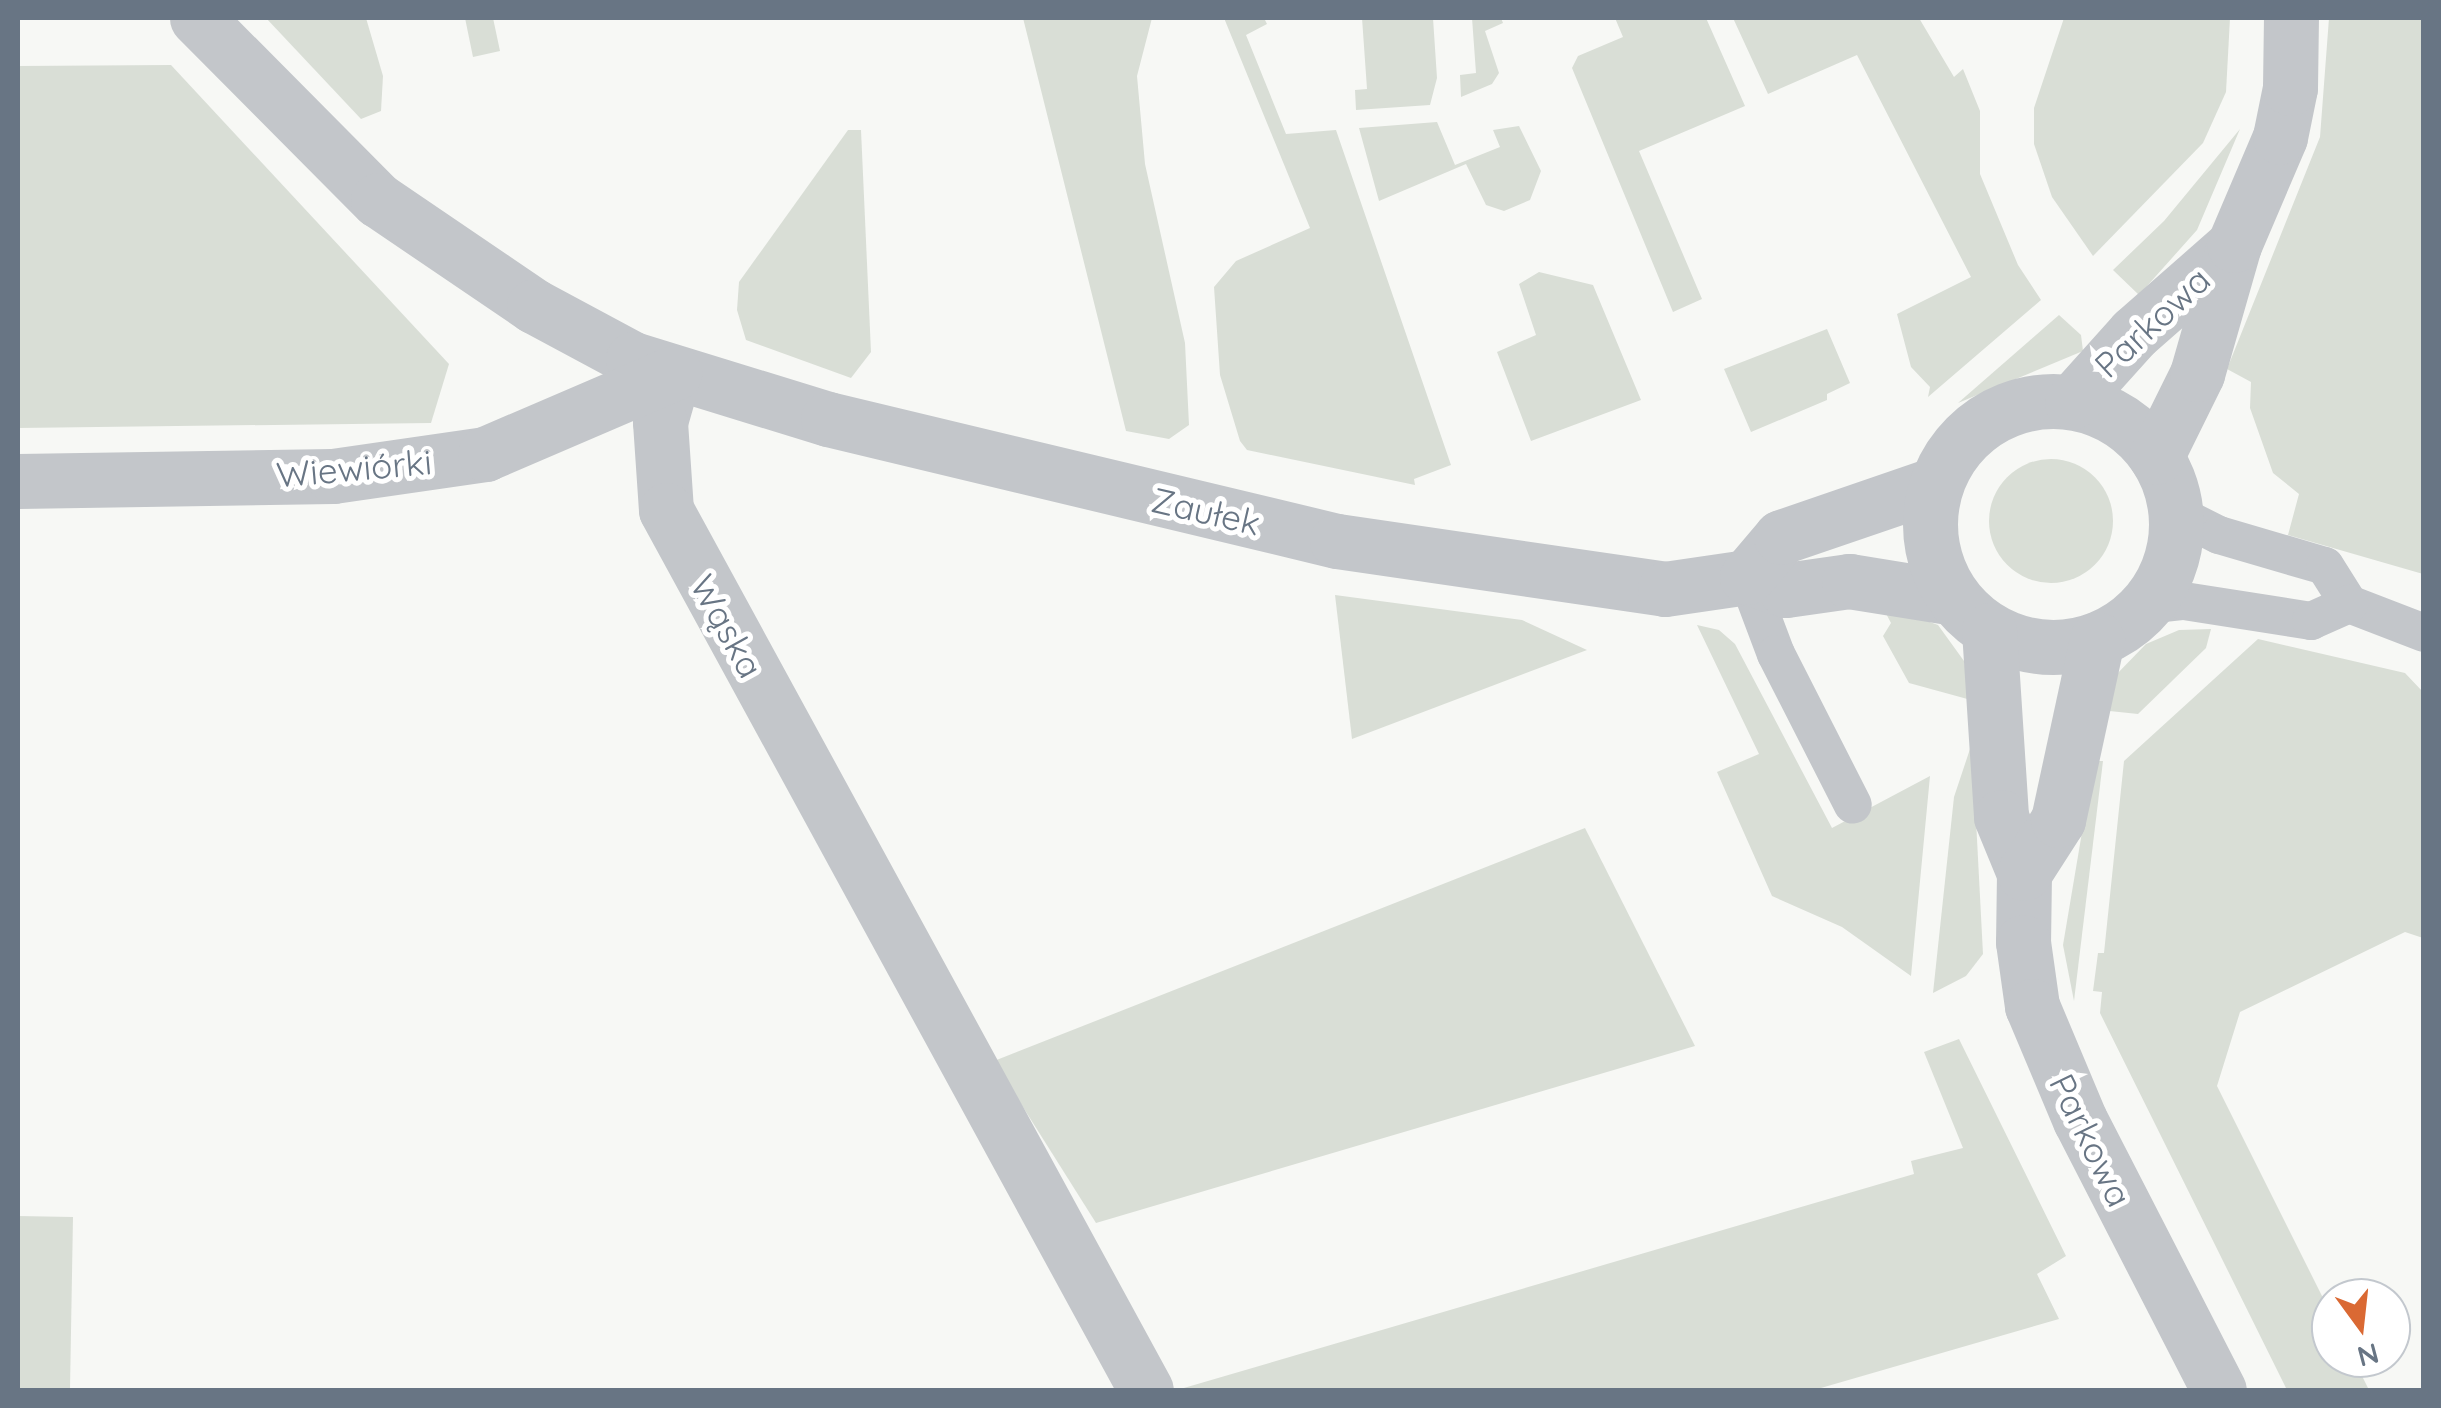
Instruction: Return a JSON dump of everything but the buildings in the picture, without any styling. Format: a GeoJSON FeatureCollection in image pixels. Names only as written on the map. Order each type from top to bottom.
{"type":"FeatureCollection","features":[{"type":"Feature","properties":{"kind":"street"},"geometry":{"type":"LineString","coordinates":[[197,18],[378,200],[598,344],[674,373]]}},
{"type":"Feature","properties":{"kind":"street","name":"Parkowa"},"geometry":{"type":"LineString","coordinates":[[2156,457],[2197,374],[2234,246],[2280,137],[2292,68],[2291,18]]}},
{"type":"Feature","properties":{"kind":"street","name":"Parkowa"},"geometry":{"type":"LineString","coordinates":[[2072,402],[2134,333],[2234,246]]}},
{"type":"Feature","properties":{"kind":"street","name":"Wiewiórki"},"geometry":{"type":"LineString","coordinates":[[18,480],[333,476],[485,454],[674,373]]}},
{"type":"Feature","properties":{"kind":"street","name":"Zaułek"},"geometry":{"type":"LineString","coordinates":[[674,373],[828,419],[1337,541],[1665,588],[1747,578],[1786,590],[1849,581],[1972,614]]}},
{"type":"Feature","properties":{"kind":"street","name":"Wąska"},"geometry":{"type":"LineString","coordinates":[[674,373],[660,422],[666,510],[1146,1390]]}},
{"type":"Feature","properties":{"kind":"street"},"geometry":{"type":"LineString","coordinates":[[2034,402],[2072,402],[2120,421],[2156,457],[2175,513],[2168,569],[2145,605],[2098,639],[2042,647],[1972,614],[1931,546],[1936,484],[1954,450],[1980,423],[2034,402]]}},
{"type":"Feature","properties":{"kind":"street"},"geometry":{"type":"LineString","coordinates":[[1747,578],[1780,538],[1936,484]]}},
{"type":"Feature","properties":{"kind":"street","name":"Parkowa"},"geometry":{"type":"LineString","coordinates":[[1972,614],[2001,816],[2024,872],[2024,966],[2040,1030],[2219,1390]]}},
{"type":"Feature","properties":{"kind":"street"},"geometry":{"type":"LineString","coordinates":[[2024,872],[2058,820],[2098,639]]}},
{"type":"Feature","properties":{"kind":"lane"},"geometry":{"type":"LineString","coordinates":[[2175,513],[2219,535],[2325,566],[2349,604],[2424,633]]}},
{"type":"Feature","properties":{"kind":"lane"},"geometry":{"type":"LineString","coordinates":[[1747,578],[1776,654],[1853,805]]}},
{"type":"Feature","properties":{"kind":"lane"},"geometry":{"type":"LineString","coordinates":[[2145,605],[2184,601],[2311,621],[2349,604]]}},
{"type":"Feature","properties":{"kind":"shaded area"},"geometry":{"type":"Polygon","coordinates":[[[266,18],[366,18],[383,76],[381,111],[361,119],[266,18]]]}},
{"type":"Feature","properties":{"kind":"shaded area"},"geometry":{"type":"Polygon","coordinates":[[[465,18],[493,18],[500,51],[473,57],[465,18]]]}},
{"type":"Feature","properties":{"kind":"shaded area"},"geometry":{"type":"Polygon","coordinates":[[[1023,18],[1152,18],[1137,76],[1145,164],[1185,343],[1189,425],[1169,439],[1126,431],[1023,18]]]}},
{"type":"Feature","properties":{"kind":"shaded area"},"geometry":{"type":"Polygon","coordinates":[[[1224,18],[1264,18],[1267,24],[1246,35],[1286,134],[1336,130],[1451,465],[1414,479],[1415,485],[1247,450],[1240,441],[1220,375],[1214,287],[1236,261],[1310,228],[1224,18]]]}},
{"type":"Feature","properties":{"kind":"shaded area"},"geometry":{"type":"Polygon","coordinates":[[[1362,18],[1433,18],[1437,78],[1430,105],[1356,110],[1355,90],[1367,89],[1362,18]]]}},
{"type":"Feature","properties":{"kind":"shaded area"},"geometry":{"type":"Polygon","coordinates":[[[1472,18],[1501,18],[1503,23],[1485,31],[1499,73],[1492,84],[1461,97],[1460,75],[1476,73],[1472,18]]]}},
{"type":"Feature","properties":{"kind":"shaded area"},"geometry":{"type":"Polygon","coordinates":[[[1615,18],[1706,18],[1745,106],[1639,151],[1702,299],[1673,312],[1572,68],[1578,56],[1623,37],[1615,18]]]}},
{"type":"Feature","properties":{"kind":"shaded area"},"geometry":{"type":"Polygon","coordinates":[[[1733,18],[1919,18],[1954,77],[1963,69],[1980,111],[1980,174],[2018,265],[2041,300],[1928,397],[1930,387],[1911,367],[1897,314],[1971,277],[1857,55],[1768,94],[1733,18]]]}},
{"type":"Feature","properties":{"kind":"shaded area"},"geometry":{"type":"Polygon","coordinates":[[[2064,18],[2230,18],[2226,92],[2203,143],[2093,256],[2052,197],[2034,144],[2034,108],[2064,18]]]}},
{"type":"Feature","properties":{"kind":"shaded area"},"geometry":{"type":"Polygon","coordinates":[[[2329,18],[2423,18],[2423,574],[2288,535],[2299,494],[2273,473],[2250,408],[2251,382],[2227,369],[2320,137],[2329,18]]]}},
{"type":"Feature","properties":{"kind":"shaded area"},"geometry":{"type":"Polygon","coordinates":[[[171,65],[449,364],[431,423],[18,428],[18,66],[171,65]]]}},
{"type":"Feature","properties":{"kind":"shaded area"},"geometry":{"type":"Polygon","coordinates":[[[1437,122],[1455,165],[1500,147],[1493,130],[1519,126],[1541,171],[1530,200],[1504,211],[1486,205],[1466,164],[1379,201],[1359,128],[1437,122]]]}},
{"type":"Feature","properties":{"kind":"shaded area"},"geometry":{"type":"Polygon","coordinates":[[[2240,129],[2197,230],[2139,295],[2113,270],[2164,221],[2240,129]]]}},
{"type":"Feature","properties":{"kind":"shaded area"},"geometry":{"type":"Polygon","coordinates":[[[848,130],[861,130],[871,352],[851,378],[746,340],[737,310],[739,282],[848,130]]]}},
{"type":"Feature","properties":{"kind":"shaded area"},"geometry":{"type":"Polygon","coordinates":[[[1539,272],[1593,285],[1641,400],[1531,441],[1497,352],[1536,335],[1519,284],[1539,272]]]}},
{"type":"Feature","properties":{"kind":"shaded area"},"geometry":{"type":"Polygon","coordinates":[[[2059,315],[2081,335],[2083,351],[1958,403],[2059,315]]]}},
{"type":"Feature","properties":{"kind":"shaded area"},"geometry":{"type":"Polygon","coordinates":[[[1827,329],[1850,383],[1827,394],[1827,400],[1751,432],[1724,369],[1827,329]]]}},
{"type":"Feature","properties":{"kind":"shaded area"},"geometry":{"type":"Polygon","coordinates":[[[2051,459],[2075,464],[2095,477],[2108,497],[2113,521],[2108,545],[2095,565],[2075,578],[2051,583],[2027,578],[2007,565],[1994,545],[1989,521],[1994,497],[2007,477],[2027,464],[2051,459]]]}},
{"type":"Feature","properties":{"kind":"shaded area"},"geometry":{"type":"Polygon","coordinates":[[[1335,595],[1522,620],[1587,650],[1352,739],[1335,595]]]}},
{"type":"Feature","properties":{"kind":"shaded area"},"geometry":{"type":"Polygon","coordinates":[[[1881,604],[1938,625],[1964,661],[1971,700],[1909,683],[1883,636],[1891,623],[1881,604]]]}},
{"type":"Feature","properties":{"kind":"shaded area"},"geometry":{"type":"Polygon","coordinates":[[[1697,625],[1719,630],[1735,644],[1832,828],[1930,776],[1911,976],[1842,927],[1772,896],[1717,772],[1759,754],[1697,625]]]}},
{"type":"Feature","properties":{"kind":"shaded area"},"geometry":{"type":"Polygon","coordinates":[[[2211,629],[2206,648],[2138,714],[2100,710],[2113,678],[2146,644],[2179,630],[2211,629]]]}},
{"type":"Feature","properties":{"kind":"shaded area"},"geometry":{"type":"Polygon","coordinates":[[[2258,639],[2405,673],[2423,692],[2423,938],[2405,932],[2240,1012],[2217,1086],[2313,1278],[2311,1378],[2363,1378],[2369,1390],[2287,1390],[2100,1013],[2102,992],[2093,991],[2098,953],[2104,953],[2124,761],[2258,639]]]}},
{"type":"Feature","properties":{"kind":"shaded area"},"geometry":{"type":"Polygon","coordinates":[[[1972,743],[1983,954],[1966,976],[1933,993],[1954,797],[1972,743]]]}},
{"type":"Feature","properties":{"kind":"shaded area"},"geometry":{"type":"Polygon","coordinates":[[[2094,761],[2103,761],[2074,1001],[2063,945],[2094,761]]]}},
{"type":"Feature","properties":{"kind":"shaded area"},"geometry":{"type":"Polygon","coordinates":[[[1585,828],[1695,1046],[1096,1223],[994,1061],[1585,828]]]}},
{"type":"Feature","properties":{"kind":"shaded area"},"geometry":{"type":"Polygon","coordinates":[[[1959,1039],[2066,1256],[2037,1274],[2059,1319],[1814,1390],[1177,1390],[1914,1174],[1911,1161],[1963,1148],[1924,1052],[1959,1039]]]}},
{"type":"Feature","properties":{"kind":"shaded area"},"geometry":{"type":"Polygon","coordinates":[[[18,1216],[73,1217],[70,1390],[18,1389],[18,1216]]]}}]}
